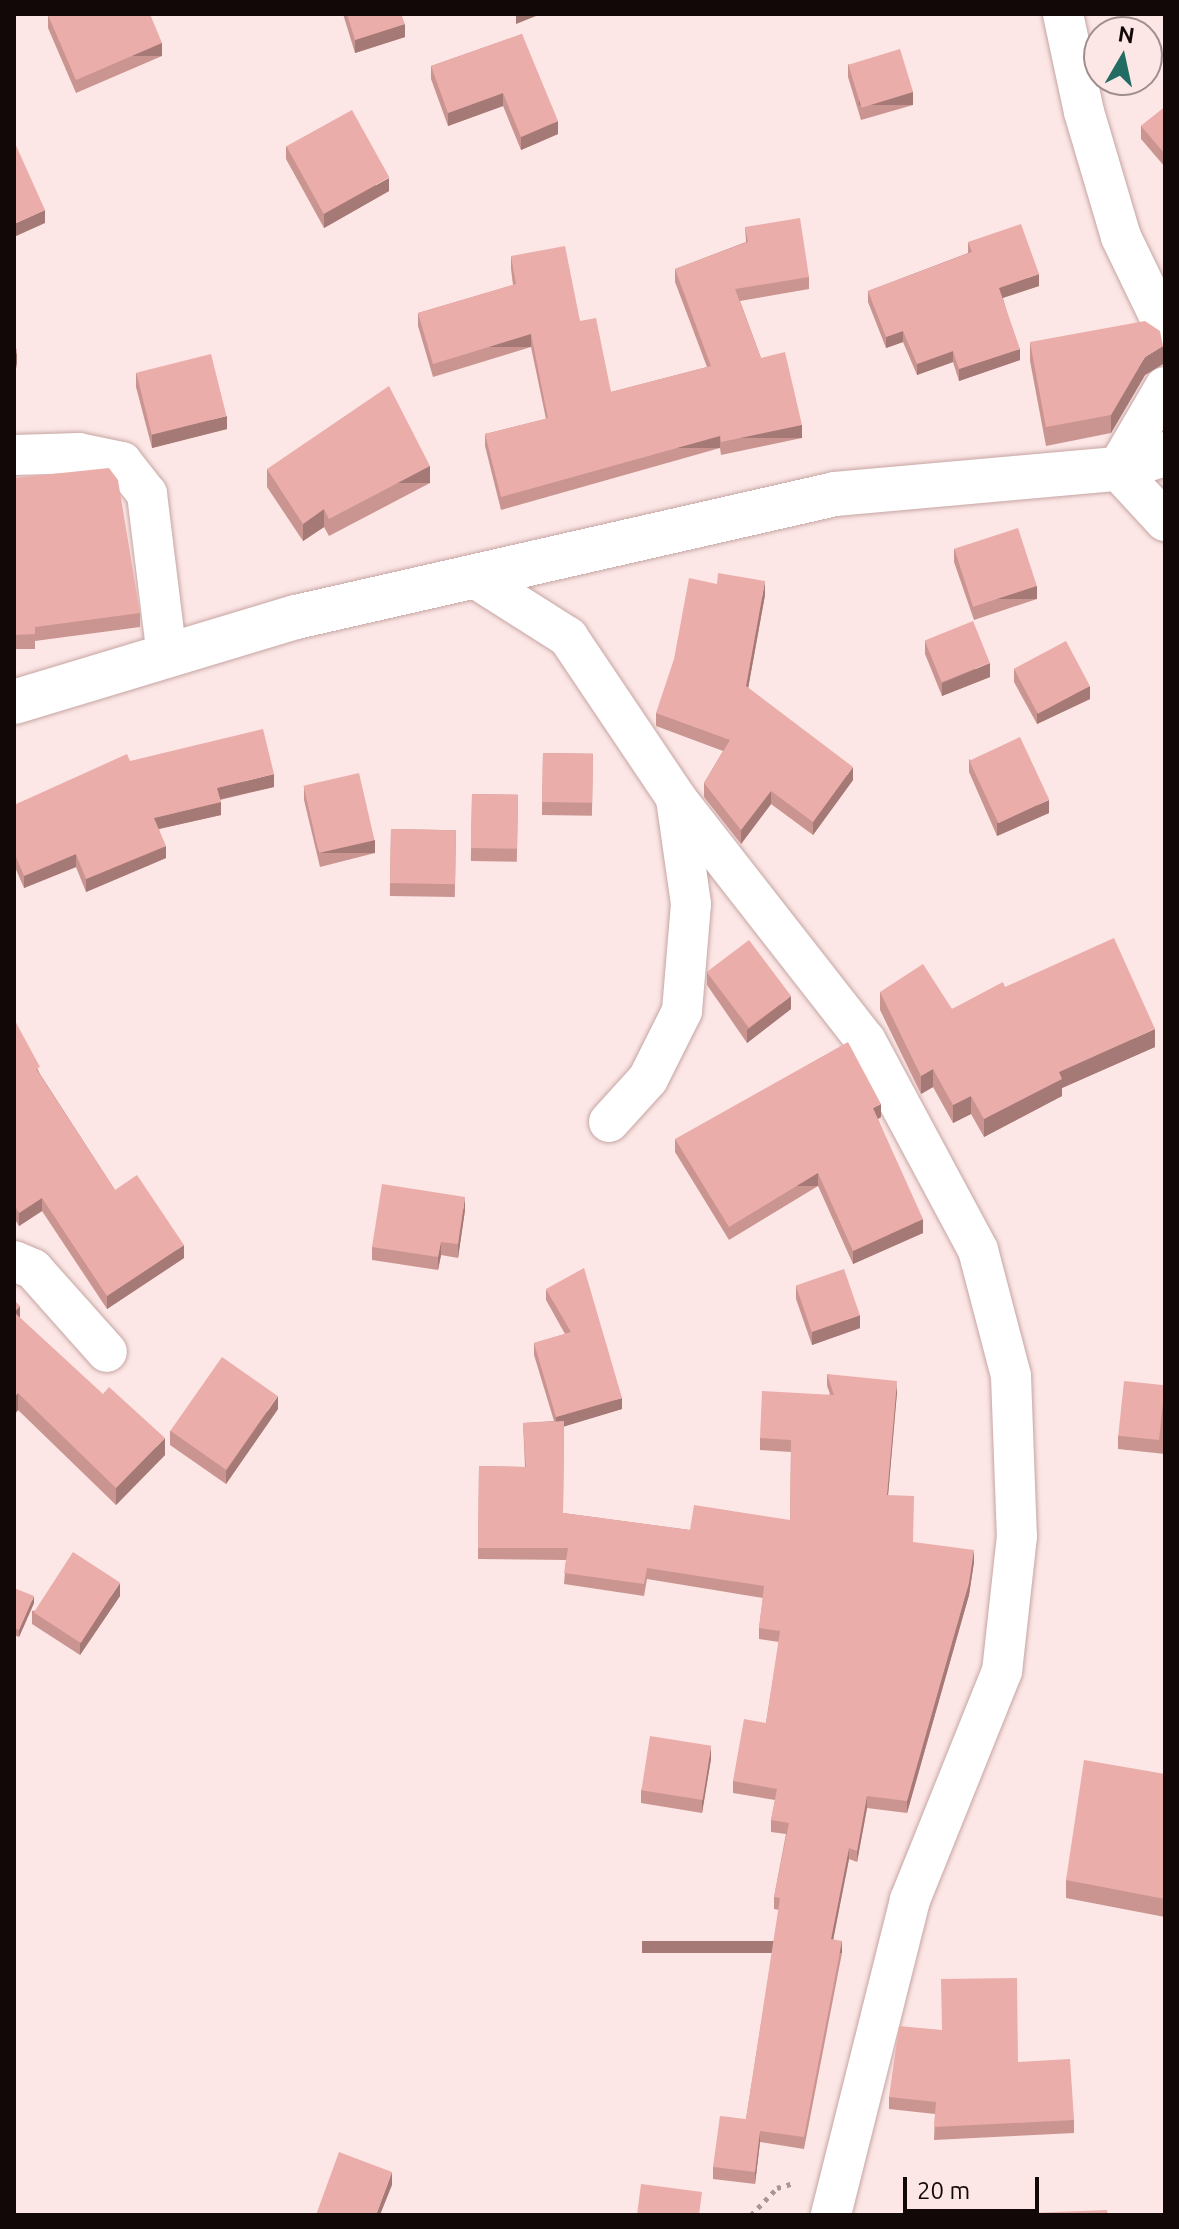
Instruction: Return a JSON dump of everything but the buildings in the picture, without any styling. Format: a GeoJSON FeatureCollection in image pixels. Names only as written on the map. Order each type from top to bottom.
{"type":"FeatureCollection","features":[{"type":"Feature","properties":{"kind":"street"},"geometry":{"type":"LineString","coordinates":[[1063,14],[1084,112],[1121,237],[1165,328]]}},
{"type":"Feature","properties":{"kind":"street"},"geometry":{"type":"LineString","coordinates":[[1117,469],[1165,387]]}},
{"type":"Feature","properties":{"kind":"street"},"geometry":{"type":"LineString","coordinates":[[14,455],[79,453],[122,462],[147,494],[167,657]]}},
{"type":"Feature","properties":{"kind":"street"},"geometry":{"type":"LineString","coordinates":[[14,702],[296,617],[835,494],[1117,469],[1165,454]]}},
{"type":"Feature","properties":{"kind":"street"},"geometry":{"type":"LineString","coordinates":[[1117,469],[1165,521]]}},
{"type":"Feature","properties":{"kind":"street"},"geometry":{"type":"LineString","coordinates":[[472,576],[568,637],[676,798],[866,1041],[902,1103],[978,1250],[1011,1376],[1017,1536],[1002,1671],[910,1900],[831,2215]]}},
{"type":"Feature","properties":{"kind":"street"},"geometry":{"type":"LineString","coordinates":[[609,1122],[648,1079],[682,1011],[691,904],[676,798]]}},
{"type":"Feature","properties":{"kind":"street"},"geometry":{"type":"LineString","coordinates":[[14,1261],[33,1269],[107,1352]]}}]}
